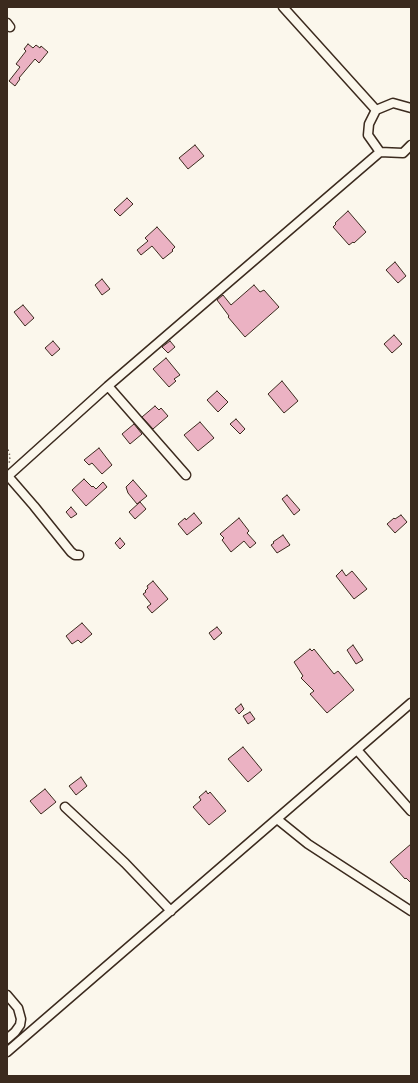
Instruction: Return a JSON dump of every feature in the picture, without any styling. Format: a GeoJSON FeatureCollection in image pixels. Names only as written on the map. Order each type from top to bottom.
{"type":"FeatureCollection","features":[{"type":"Feature","properties":{"kind":"street"},"geometry":{"type":"LineString","coordinates":[[283,7],[376,110]]}},
{"type":"Feature","properties":{"kind":"street"},"geometry":{"type":"LineString","coordinates":[[380,152],[368,135],[369,124],[376,110],[393,103],[411,108]]}},
{"type":"Feature","properties":{"kind":"street"},"geometry":{"type":"LineString","coordinates":[[79,555],[75,555],[71,552],[34,506],[7,476],[108,386],[380,152],[403,153],[411,145]]}},
{"type":"Feature","properties":{"kind":"street"},"geometry":{"type":"LineString","coordinates":[[108,386],[186,475]]}},
{"type":"Feature","properties":{"kind":"street"},"geometry":{"type":"LineString","coordinates":[[7,1052],[411,703]]}},
{"type":"Feature","properties":{"kind":"street"},"geometry":{"type":"LineString","coordinates":[[357,750],[411,811]]}},
{"type":"Feature","properties":{"kind":"street"},"geometry":{"type":"LineString","coordinates":[[64,807],[125,863],[171,910]]}},
{"type":"Feature","properties":{"kind":"street"},"geometry":{"type":"LineString","coordinates":[[277,820],[308,844],[411,911]]}},
{"type":"Feature","properties":{"kind":"street"},"geometry":{"type":"LineString","coordinates":[[7,995],[18,1008],[21,1019],[20,1025],[7,1039]]}},
{"type":"Feature","properties":{"kind":"path"},"geometry":{"type":"LineString","coordinates":[[7,446],[10,456],[7,476]]}},
{"type":"Feature","properties":{"kind":"building"},"geometry":{"type":"Polygon","coordinates":[[[28,44],[33,48],[36,45],[40,48],[41,46],[48,52],[39,63],[35,59],[19,78],[20,79],[15,86],[9,81],[20,67],[16,64],[26,51],[24,49],[28,44]]]}},
{"type":"Feature","properties":{"kind":"building"},"geometry":{"type":"Polygon","coordinates":[[[195,145],[204,156],[188,169],[179,158],[195,145]]]}},
{"type":"Feature","properties":{"kind":"building"},"geometry":{"type":"Polygon","coordinates":[[[127,198],[133,204],[120,216],[114,210],[127,198]]]}},
{"type":"Feature","properties":{"kind":"building"},"geometry":{"type":"Polygon","coordinates":[[[348,211],[366,232],[354,243],[353,242],[349,245],[333,227],[336,224],[335,223],[348,211]]]}},
{"type":"Feature","properties":{"kind":"building"},"geometry":{"type":"Polygon","coordinates":[[[157,227],[175,247],[172,250],[173,251],[163,259],[152,246],[141,255],[137,250],[148,241],[145,238],[157,227]]]}},
{"type":"Feature","properties":{"kind":"building"},"geometry":{"type":"Polygon","coordinates":[[[395,262],[406,276],[398,283],[386,270],[395,262]]]}},
{"type":"Feature","properties":{"kind":"building"},"geometry":{"type":"Polygon","coordinates":[[[102,279],[110,289],[102,295],[95,285],[102,279]]]}},
{"type":"Feature","properties":{"kind":"building"},"geometry":{"type":"Polygon","coordinates":[[[254,285],[260,292],[264,290],[279,307],[245,337],[228,317],[229,316],[217,300],[223,295],[231,305],[254,285]]]}},
{"type":"Feature","properties":{"kind":"building"},"geometry":{"type":"Polygon","coordinates":[[[23,305],[34,318],[25,326],[14,312],[23,305]]]}},
{"type":"Feature","properties":{"kind":"building"},"geometry":{"type":"Polygon","coordinates":[[[394,335],[402,344],[392,353],[384,344],[394,335]]]}},
{"type":"Feature","properties":{"kind":"building"},"geometry":{"type":"Polygon","coordinates":[[[53,341],[60,349],[52,356],[45,348],[53,341]]]}},
{"type":"Feature","properties":{"kind":"building"},"geometry":{"type":"Polygon","coordinates":[[[170,341],[175,347],[168,353],[162,347],[170,341]]]}},
{"type":"Feature","properties":{"kind":"building"},"geometry":{"type":"Polygon","coordinates":[[[166,358],[180,375],[174,379],[176,381],[169,387],[153,369],[166,358]]]}},
{"type":"Feature","properties":{"kind":"building"},"geometry":{"type":"Polygon","coordinates":[[[282,381],[298,401],[284,413],[268,394],[282,381]]]}},
{"type":"Feature","properties":{"kind":"building"},"geometry":{"type":"Polygon","coordinates":[[[217,391],[228,402],[218,412],[207,400],[217,391]]]}},
{"type":"Feature","properties":{"kind":"building"},"geometry":{"type":"Polygon","coordinates":[[[155,406],[159,410],[161,408],[168,416],[153,429],[142,417],[155,406]]]}},
{"type":"Feature","properties":{"kind":"building"},"geometry":{"type":"Polygon","coordinates":[[[236,419],[245,429],[240,434],[230,424],[236,419]]]}},
{"type":"Feature","properties":{"kind":"building"},"geometry":{"type":"Polygon","coordinates":[[[200,422],[214,438],[198,451],[184,435],[200,422]]]}},
{"type":"Feature","properties":{"kind":"building"},"geometry":{"type":"Polygon","coordinates":[[[134,424],[142,434],[130,444],[122,434],[134,424]]]}},
{"type":"Feature","properties":{"kind":"building"},"geometry":{"type":"Polygon","coordinates":[[[99,448],[112,465],[102,474],[92,463],[89,465],[84,460],[99,448]]]}},
{"type":"Feature","properties":{"kind":"building"},"geometry":{"type":"Polygon","coordinates":[[[84,479],[96,489],[103,482],[107,487],[86,506],[72,490],[84,479]]]}},
{"type":"Feature","properties":{"kind":"building"},"geometry":{"type":"Polygon","coordinates":[[[133,480],[147,496],[137,504],[128,493],[126,487],[133,480]]]}},
{"type":"Feature","properties":{"kind":"building"},"geometry":{"type":"Polygon","coordinates":[[[287,495],[300,510],[294,515],[282,499],[287,495]]]}},
{"type":"Feature","properties":{"kind":"building"},"geometry":{"type":"Polygon","coordinates":[[[140,502],[146,509],[135,519],[129,512],[140,502]]]}},
{"type":"Feature","properties":{"kind":"building"},"geometry":{"type":"Polygon","coordinates":[[[71,507],[77,514],[71,518],[66,512],[71,507]]]}},
{"type":"Feature","properties":{"kind":"building"},"geometry":{"type":"Polygon","coordinates":[[[194,513],[202,523],[187,535],[178,524],[185,518],[186,520],[194,513]]]}},
{"type":"Feature","properties":{"kind":"building"},"geometry":{"type":"Polygon","coordinates":[[[401,515],[407,522],[395,533],[387,524],[394,518],[395,519],[401,515]]]}},
{"type":"Feature","properties":{"kind":"building"},"geometry":{"type":"Polygon","coordinates":[[[239,518],[249,531],[247,533],[256,543],[250,548],[244,541],[231,552],[222,540],[224,538],[220,534],[239,518]]]}},
{"type":"Feature","properties":{"kind":"building"},"geometry":{"type":"Polygon","coordinates":[[[283,535],[290,545],[277,553],[271,545],[283,535]]]}},
{"type":"Feature","properties":{"kind":"building"},"geometry":{"type":"Polygon","coordinates":[[[120,538],[125,544],[120,549],[115,543],[120,538]]]}},
{"type":"Feature","properties":{"kind":"building"},"geometry":{"type":"Polygon","coordinates":[[[342,570],[346,576],[352,571],[367,589],[354,599],[336,576],[342,570]]]}},
{"type":"Feature","properties":{"kind":"building"},"geometry":{"type":"Polygon","coordinates":[[[153,581],[168,599],[152,613],[147,607],[151,604],[143,594],[148,588],[147,586],[153,581]]]}},
{"type":"Feature","properties":{"kind":"building"},"geometry":{"type":"Polygon","coordinates":[[[82,623],[92,634],[81,643],[78,640],[72,644],[66,636],[82,623]]]}},
{"type":"Feature","properties":{"kind":"building"},"geometry":{"type":"Polygon","coordinates":[[[217,627],[222,633],[214,640],[209,633],[217,627]]]}},
{"type":"Feature","properties":{"kind":"building"},"geometry":{"type":"Polygon","coordinates":[[[353,645],[363,660],[356,664],[347,650],[353,645]]]}},
{"type":"Feature","properties":{"kind":"building"},"geometry":{"type":"Polygon","coordinates":[[[310,649],[312,651],[314,649],[334,674],[338,671],[354,690],[327,713],[310,694],[314,691],[301,678],[303,676],[294,662],[310,649]]]}},
{"type":"Feature","properties":{"kind":"building"},"geometry":{"type":"Polygon","coordinates":[[[241,704],[244,709],[239,714],[235,709],[241,704]]]}},
{"type":"Feature","properties":{"kind":"building"},"geometry":{"type":"Polygon","coordinates":[[[250,712],[255,719],[248,724],[243,716],[250,712]]]}},
{"type":"Feature","properties":{"kind":"building"},"geometry":{"type":"Polygon","coordinates":[[[243,747],[262,770],[248,782],[228,759],[243,747]]]}},
{"type":"Feature","properties":{"kind":"building"},"geometry":{"type":"Polygon","coordinates":[[[81,777],[87,786],[76,795],[69,786],[81,777]]]}},
{"type":"Feature","properties":{"kind":"building"},"geometry":{"type":"Polygon","coordinates":[[[45,789],[56,802],[41,814],[30,801],[45,789]]]}},
{"type":"Feature","properties":{"kind":"building"},"geometry":{"type":"Polygon","coordinates":[[[206,791],[208,794],[210,792],[226,811],[209,825],[193,807],[201,800],[199,797],[206,791]]]}},
{"type":"Feature","properties":{"kind":"building"},"geometry":{"type":"Polygon","coordinates":[[[411,844],[411,883],[406,878],[405,879],[390,862],[411,844]]]}}]}
